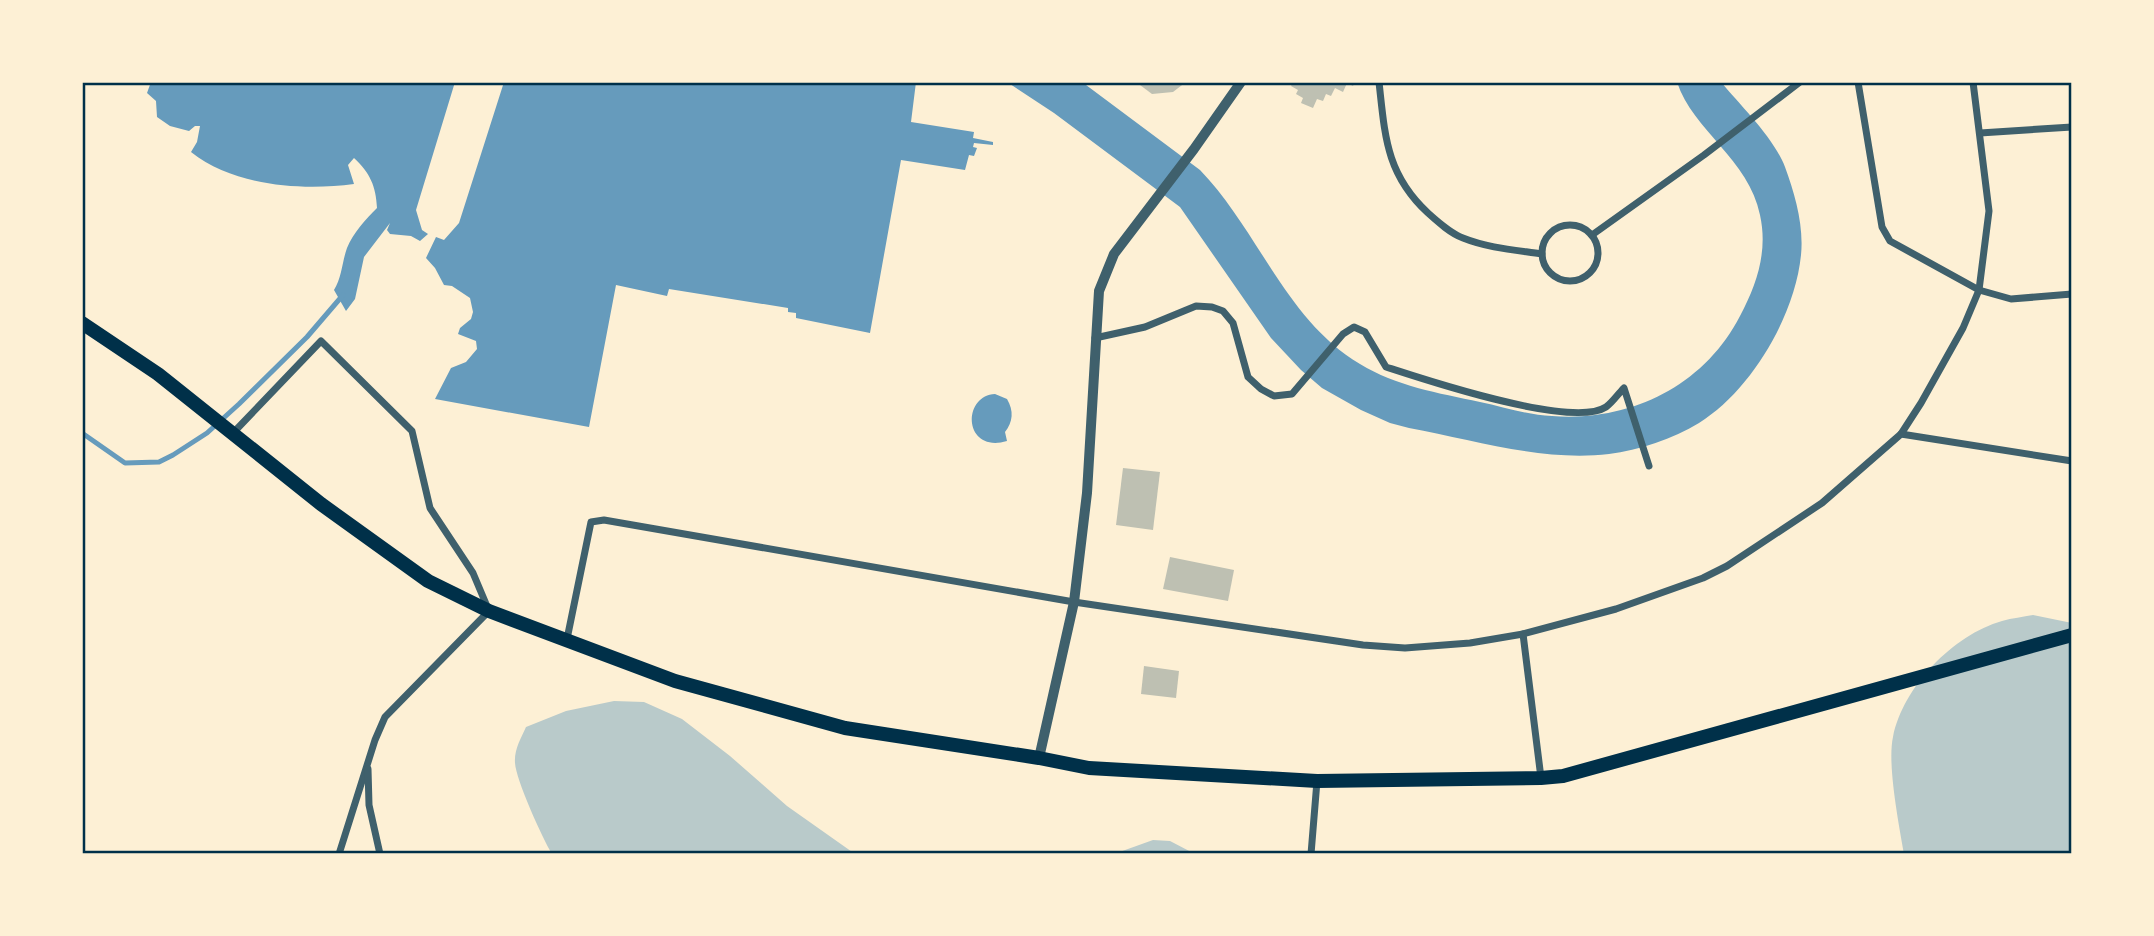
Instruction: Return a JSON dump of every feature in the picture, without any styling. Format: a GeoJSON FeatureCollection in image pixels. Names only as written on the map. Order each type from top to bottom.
{"type":"FeatureCollection","features":[{"type":"Feature","properties":{"kind":"main road"},"geometry":{"type":"LineString","coordinates":[[82,323],[158,374],[321,504],[404,566],[489,611],[675,681],[845,728],[1090,768],[1317,781],[1563,776],[2072,635]]}},
{"type":"Feature","properties":{"kind":"street"},"geometry":{"type":"LineString","coordinates":[[1039,758],[1074,603],[1088,480],[1099,291],[1114,254],[1241,82]]}},
{"type":"Feature","properties":{"kind":"street"},"geometry":{"type":"LineString","coordinates":[[1379,82],[1385,135],[1398,177],[1409,195],[1439,222],[1461,237],[1492,247],[1542,254]]}},
{"type":"Feature","properties":{"kind":"street"},"geometry":{"type":"LineString","coordinates":[[1592,235],[1800,82]]}},
{"type":"Feature","properties":{"kind":"street"},"geometry":{"type":"LineString","coordinates":[[1858,82],[1882,227],[1890,241],[1979,290],[2011,299],[2072,294]]}},
{"type":"Feature","properties":{"kind":"street"},"geometry":{"type":"LineString","coordinates":[[567,640],[592,522],[604,520],[1074,603],[1363,645],[1405,648],[1470,643],[1522,634],[1616,609],[1715,572],[1822,503],[1901,434],[1963,328],[1979,290],[1989,211],[1973,82]]}},
{"type":"Feature","properties":{"kind":"street"},"geometry":{"type":"LineString","coordinates":[[1980,133],[2072,127]]}},
{"type":"Feature","properties":{"kind":"street"},"geometry":{"type":"LineString","coordinates":[[1575,225],[1592,235],[1598,253],[1596,262],[1584,277],[1575,281],[1557,279],[1545,266],[1542,254],[1544,240],[1557,228],[1575,225]]}},
{"type":"Feature","properties":{"kind":"street"},"geometry":{"type":"LineString","coordinates":[[1095,338],[1145,327],[1196,306],[1212,307],[1223,311],[1233,323],[1248,377],[1274,396],[1292,394],[1343,334],[1354,327],[1365,332],[1386,367],[1460,391],[1558,412],[1586,413],[1606,407],[1624,388],[1649,466]]}},
{"type":"Feature","properties":{"kind":"street"},"geometry":{"type":"LineString","coordinates":[[230,431],[321,341],[412,431],[430,508],[473,573],[489,611],[385,717],[368,761],[339,854]]}},
{"type":"Feature","properties":{"kind":"street"},"geometry":{"type":"LineString","coordinates":[[1901,434],[2072,461]]}},
{"type":"Feature","properties":{"kind":"street"},"geometry":{"type":"LineString","coordinates":[[1522,634],[1541,778]]}},
{"type":"Feature","properties":{"kind":"street"},"geometry":{"type":"LineString","coordinates":[[368,761],[369,805],[380,854]]}},
{"type":"Feature","properties":{"kind":"street"},"geometry":{"type":"LineString","coordinates":[[1311,854],[1317,781]]}},
{"type":"Feature","properties":{"kind":"shaded area"},"geometry":{"type":"Polygon","coordinates":[[[2033,615],[2072,623],[2072,854],[1904,854],[1891,763],[1893,737],[1907,700],[1933,666],[1966,638],[2002,621],[2033,615]]]}},
{"type":"Feature","properties":{"kind":"shaded area"},"geometry":{"type":"Polygon","coordinates":[[[614,701],[644,702],[682,719],[730,756],[787,806],[855,854],[552,854],[516,771],[518,744],[526,727],[566,711],[614,701]]]}},
{"type":"Feature","properties":{"kind":"shaded area"},"geometry":{"type":"Polygon","coordinates":[[[1153,840],[1170,841],[1195,854],[1114,854],[1153,840]]]}},
{"type":"Feature","properties":{"kind":"water"},"geometry":{"type":"Polygon","coordinates":[[[151,82],[455,82],[416,210],[422,230],[428,234],[420,241],[411,236],[390,234],[387,230],[390,223],[364,257],[355,299],[346,311],[334,290],[345,253],[360,226],[377,208],[371,180],[360,164],[354,158],[348,165],[354,184],[334,186],[290,186],[247,179],[227,172],[191,152],[197,142],[200,126],[189,131],[170,126],[157,117],[156,101],[147,93],[151,82]]]}},
{"type":"Feature","properties":{"kind":"water"},"geometry":{"type":"Polygon","coordinates":[[[504,82],[916,82],[911,122],[974,132],[973,138],[993,142],[993,145],[974,143],[973,147],[977,148],[974,156],[969,155],[965,170],[901,160],[870,333],[796,318],[796,313],[788,312],[788,308],[669,289],[667,296],[616,285],[589,427],[435,399],[451,368],[466,362],[477,349],[476,341],[458,334],[460,328],[471,319],[473,312],[470,298],[452,286],[444,285],[426,258],[436,237],[444,240],[459,223],[504,82]]]}},
{"type":"Feature","properties":{"kind":"water"},"geometry":{"type":"Polygon","coordinates":[[[1007,82],[1082,82],[1200,170],[1239,219],[1292,299],[1334,345],[1374,372],[1433,392],[1543,415],[1581,416],[1609,413],[1662,394],[1685,380],[1725,341],[1740,316],[1756,279],[1763,241],[1760,215],[1745,177],[1695,116],[1677,82],[1721,82],[1780,156],[1789,177],[1800,222],[1802,244],[1797,278],[1780,327],[1753,372],[1718,409],[1689,429],[1667,439],[1609,454],[1559,455],[1409,428],[1361,410],[1322,388],[1301,370],[1271,338],[1180,207],[1054,113],[1007,82]]]}},
{"type":"Feature","properties":{"kind":"water"},"geometry":{"type":"Polygon","coordinates":[[[995,394],[1007,399],[1012,416],[1005,432],[1007,441],[993,443],[982,439],[975,432],[972,423],[976,404],[984,397],[995,394]]]}},
{"type":"Feature","properties":{"kind":"building"},"geometry":{"type":"Polygon","coordinates":[[[1136,82],[1186,82],[1173,92],[1152,94],[1136,82]]]}},
{"type":"Feature","properties":{"kind":"building"},"geometry":{"type":"Polygon","coordinates":[[[1293,82],[1355,82],[1353,86],[1347,83],[1343,92],[1335,88],[1331,96],[1326,94],[1323,101],[1317,99],[1313,108],[1301,103],[1303,98],[1296,94],[1298,90],[1291,86],[1293,82]]]}},
{"type":"Feature","properties":{"kind":"building"},"geometry":{"type":"Polygon","coordinates":[[[1123,468],[1160,472],[1153,530],[1116,525],[1123,468]]]}},
{"type":"Feature","properties":{"kind":"building"},"geometry":{"type":"Polygon","coordinates":[[[1170,557],[1234,570],[1228,601],[1163,589],[1170,557]]]}},
{"type":"Feature","properties":{"kind":"building"},"geometry":{"type":"Polygon","coordinates":[[[1144,666],[1179,671],[1176,698],[1141,694],[1144,666]]]}},
{"type":"Feature","properties":{"kind":"waterway"},"geometry":{"type":"LineString","coordinates":[[82,433],[125,463],[159,462],[173,455],[207,433],[239,404],[307,337],[343,295]]}}]}
